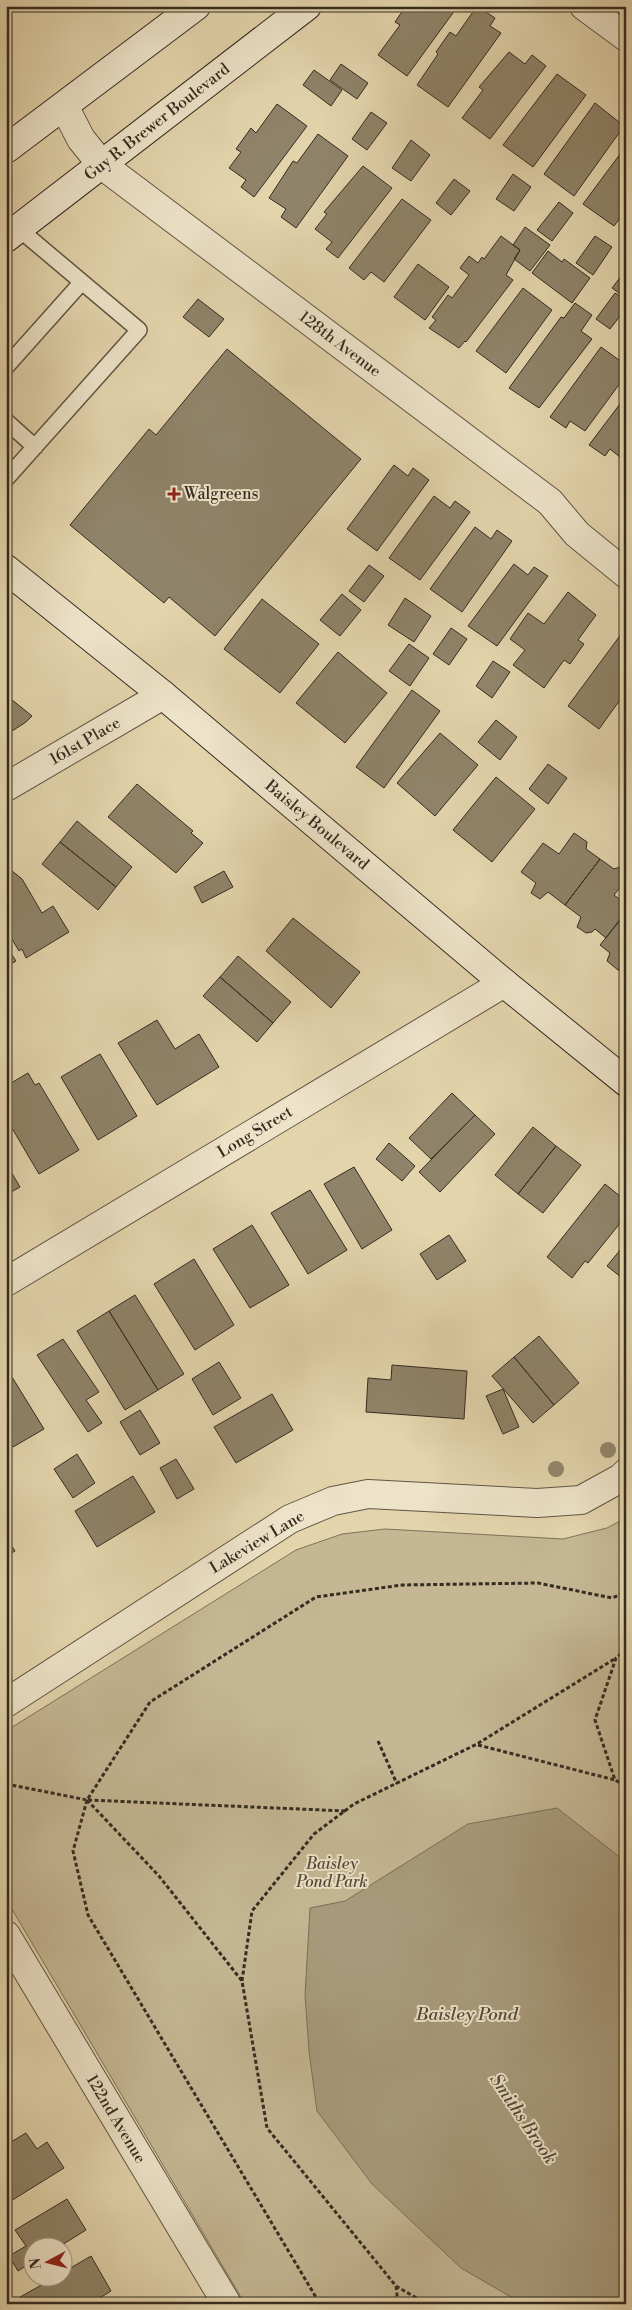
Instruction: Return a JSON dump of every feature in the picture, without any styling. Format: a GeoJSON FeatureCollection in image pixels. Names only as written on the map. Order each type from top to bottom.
{"type":"FeatureCollection","features":[{"type":"Feature","properties":{"kind":"street"},"geometry":{"type":"LineString","coordinates":[[6,149],[196,6]]}},
{"type":"Feature","properties":{"kind":"street","name":"Guy R. Brewer Boulevard"},"geometry":{"type":"LineString","coordinates":[[13,234],[307,6]]}},
{"type":"Feature","properties":{"kind":"street"},"geometry":{"type":"LineString","coordinates":[[584,6],[626,37]]}},
{"type":"Feature","properties":{"kind":"street","name":"128th Avenue"},"geometry":{"type":"LineString","coordinates":[[64,106],[81,139],[102,165],[550,502],[577,534],[626,574]]}},
{"type":"Feature","properties":{"kind":"street","name":"Baisley Boulevard"},"geometry":{"type":"LineString","coordinates":[[6,569],[163,695],[504,983],[626,1082]]}},
{"type":"Feature","properties":{"kind":"street","name":"161st Place"},"geometry":{"type":"LineString","coordinates":[[6,787],[163,695]]}},
{"type":"Feature","properties":{"kind":"street","name":"Long Street"},"geometry":{"type":"LineString","coordinates":[[6,1282],[504,983]]}},
{"type":"Feature","properties":{"kind":"street","name":"Lakeview Lane"},"geometry":{"type":"LineString","coordinates":[[6,1703],[290,1519],[333,1501],[368,1494],[538,1504],[581,1500],[621,1478],[626,1473]]}},
{"type":"Feature","properties":{"kind":"street","name":"122nd Avenue"},"geometry":{"type":"LineString","coordinates":[[6,1935],[227,2304]]}},
{"type":"Feature","properties":{"kind":"lane"},"geometry":{"type":"LineString","coordinates":[[6,479],[139,330],[81,283],[13,234]]}},
{"type":"Feature","properties":{"kind":"lane"},"geometry":{"type":"LineString","coordinates":[[6,367],[81,283]]}},
{"type":"Feature","properties":{"kind":"lane"},"geometry":{"type":"LineString","coordinates":[[6,421],[35,447]]}},
{"type":"Feature","properties":{"kind":"path"},"geometry":{"type":"LineString","coordinates":[[320,2304],[88,1915],[74,1851],[87,1800],[150,1702],[316,1597],[402,1585],[518,1583],[538,1583],[612,1598],[626,1592]]}},
{"type":"Feature","properties":{"kind":"path"},"geometry":{"type":"LineString","coordinates":[[427,2304],[396,2286],[267,2128],[242,1981],[252,1911],[314,1834],[354,1804],[478,1744],[616,1658],[626,1649]]}},
{"type":"Feature","properties":{"kind":"path"},"geometry":{"type":"LineString","coordinates":[[615,1780],[595,1720],[616,1658]]}},
{"type":"Feature","properties":{"kind":"path"},"geometry":{"type":"LineString","coordinates":[[378,1741],[396,1784]]}},
{"type":"Feature","properties":{"kind":"path"},"geometry":{"type":"LineString","coordinates":[[478,1744],[615,1780],[626,1786]]}},
{"type":"Feature","properties":{"kind":"path"},"geometry":{"type":"LineString","coordinates":[[6,1784],[87,1800],[346,1811]]}},
{"type":"Feature","properties":{"kind":"path"},"geometry":{"type":"LineString","coordinates":[[87,1800],[159,1876],[242,1981]]}},
{"type":"Feature","properties":{"kind":"path"},"geometry":{"type":"LineString","coordinates":[[396,2286],[398,2304]]}},
{"type":"Feature","properties":{"kind":"green space","name":"Baisley Pond Park"},"geometry":{"type":"Polygon","coordinates":[[[626,1518],[626,2304],[245,2304],[6,1899],[6,1731],[296,1550],[342,1534],[385,1529],[563,1539],[607,1528],[626,1518]]]}},
{"type":"Feature","properties":{"kind":"water","name":"Baisley Pond"},"geometry":{"type":"Polygon","coordinates":[[[557,1808],[626,1862],[626,2304],[523,2304],[461,2268],[372,2184],[317,2111],[309,2051],[305,1995],[310,1908],[345,1901],[468,1824],[557,1808]]]}},
{"type":"Feature","properties":{"kind":"building"},"geometry":{"type":"Polygon","coordinates":[[[406,6],[458,6],[407,76],[378,55],[400,25],[395,22],[406,6]]]}},
{"type":"Feature","properties":{"kind":"building"},"geometry":{"type":"Polygon","coordinates":[[[477,6],[495,18],[490,26],[501,33],[448,107],[417,85],[450,32],[456,36],[477,6]]]}},
{"type":"Feature","properties":{"kind":"building"},"geometry":{"type":"Polygon","coordinates":[[[509,52],[525,64],[532,55],[546,66],[490,139],[462,118],[483,90],[479,87],[509,52]]]}},
{"type":"Feature","properties":{"kind":"building"},"geometry":{"type":"Polygon","coordinates":[[[341,64],[368,83],[357,99],[330,80],[341,64]]]}},
{"type":"Feature","properties":{"kind":"building"},"geometry":{"type":"Polygon","coordinates":[[[314,70],[342,90],[331,106],[303,85],[314,70]]]}},
{"type":"Feature","properties":{"kind":"building"},"geometry":{"type":"Polygon","coordinates":[[[557,74],[586,95],[533,167],[503,145],[557,74]]]}},
{"type":"Feature","properties":{"kind":"building"},"geometry":{"type":"Polygon","coordinates":[[[595,103],[624,126],[574,196],[544,174],[595,103]]]}},
{"type":"Feature","properties":{"kind":"building"},"geometry":{"type":"Polygon","coordinates":[[[277,104],[307,126],[254,197],[241,187],[246,180],[229,168],[241,152],[236,149],[251,128],[256,133],[277,104]]]}},
{"type":"Feature","properties":{"kind":"building"},"geometry":{"type":"Polygon","coordinates":[[[371,112],[387,123],[367,150],[352,139],[371,112]]]}},
{"type":"Feature","properties":{"kind":"building"},"geometry":{"type":"Polygon","coordinates":[[[318,134],[348,156],[296,228],[281,217],[286,209],[269,198],[293,161],[297,163],[318,134]]]}},
{"type":"Feature","properties":{"kind":"building"},"geometry":{"type":"Polygon","coordinates":[[[411,140],[430,155],[411,181],[392,168],[411,140]]]}},
{"type":"Feature","properties":{"kind":"building"},"geometry":{"type":"Polygon","coordinates":[[[626,146],[626,210],[614,226],[583,204],[626,146]]]}},
{"type":"Feature","properties":{"kind":"building"},"geometry":{"type":"Polygon","coordinates":[[[363,166],[392,188],[338,258],[326,249],[332,242],[315,229],[327,214],[324,212],[363,166]]]}},
{"type":"Feature","properties":{"kind":"building"},"geometry":{"type":"Polygon","coordinates":[[[513,174],[531,187],[514,211],[496,199],[513,174]]]}},
{"type":"Feature","properties":{"kind":"building"},"geometry":{"type":"Polygon","coordinates":[[[454,179],[470,191],[451,215],[436,203],[454,179]]]}},
{"type":"Feature","properties":{"kind":"building"},"geometry":{"type":"Polygon","coordinates":[[[402,199],[431,220],[384,282],[371,272],[364,280],[349,268],[402,199]]]}},
{"type":"Feature","properties":{"kind":"building"},"geometry":{"type":"Polygon","coordinates":[[[559,202],[573,213],[552,241],[537,230],[559,202]]]}},
{"type":"Feature","properties":{"kind":"building"},"geometry":{"type":"Polygon","coordinates":[[[525,227],[550,245],[530,271],[514,259],[520,250],[513,245],[525,227]]]}},
{"type":"Feature","properties":{"kind":"building"},"geometry":{"type":"Polygon","coordinates":[[[501,236],[520,250],[506,275],[513,280],[466,342],[459,348],[429,328],[436,320],[432,317],[448,295],[452,298],[469,275],[460,268],[469,256],[478,263],[482,257],[484,259],[501,236]]]}},
{"type":"Feature","properties":{"kind":"building"},"geometry":{"type":"Polygon","coordinates":[[[595,236],[612,247],[593,275],[576,263],[595,236]]]}},
{"type":"Feature","properties":{"kind":"building"},"geometry":{"type":"Polygon","coordinates":[[[548,251],[562,262],[564,259],[590,278],[572,303],[532,273],[548,251]]]}},
{"type":"Feature","properties":{"kind":"building"},"geometry":{"type":"Polygon","coordinates":[[[418,264],[449,287],[425,320],[394,297],[418,264]]]}},
{"type":"Feature","properties":{"kind":"building"},"geometry":{"type":"Polygon","coordinates":[[[626,270],[626,298],[612,288],[626,270]]]}},
{"type":"Feature","properties":{"kind":"building"},"geometry":{"type":"Polygon","coordinates":[[[523,288],[552,310],[506,373],[476,351],[523,288]]]}},
{"type":"Feature","properties":{"kind":"building"},"geometry":{"type":"Polygon","coordinates":[[[615,293],[626,300],[626,308],[610,329],[596,319],[615,293]]]}},
{"type":"Feature","properties":{"kind":"building"},"geometry":{"type":"Polygon","coordinates":[[[198,299],[224,319],[209,337],[183,317],[198,299]]]}},
{"type":"Feature","properties":{"kind":"building"},"geometry":{"type":"Polygon","coordinates":[[[575,303],[592,315],[581,331],[592,339],[539,408],[509,388],[561,317],[564,318],[575,303]]]}},
{"type":"Feature","properties":{"kind":"building"},"geometry":{"type":"Polygon","coordinates":[[[601,347],[626,365],[626,375],[585,431],[570,421],[566,428],[550,417],[601,347]]]}},
{"type":"Feature","properties":{"kind":"building"},"geometry":{"type":"Polygon","coordinates":[[[227,349],[361,459],[215,636],[169,597],[164,603],[70,525],[149,429],[156,435],[227,349]]]}},
{"type":"Feature","properties":{"kind":"building"},"geometry":{"type":"Polygon","coordinates":[[[626,396],[625,461],[610,449],[605,456],[589,445],[626,396]]]}},
{"type":"Feature","properties":{"kind":"building"},"geometry":{"type":"Polygon","coordinates":[[[394,465],[408,476],[413,468],[429,480],[377,551],[347,529],[394,465]]]}},
{"type":"Feature","properties":{"kind":"building"},"geometry":{"type":"Polygon","coordinates":[[[434,496],[450,508],[455,501],[470,512],[420,580],[389,558],[434,496]]]}},
{"type":"Feature","properties":{"kind":"building"},"geometry":{"type":"Polygon","coordinates":[[[475,527],[491,539],[497,530],[512,541],[462,612],[430,589],[475,527]]]}},
{"type":"Feature","properties":{"kind":"building"},"geometry":{"type":"Polygon","coordinates":[[[514,564],[528,575],[534,567],[548,576],[497,646],[468,626],[514,564]]]}},
{"type":"Feature","properties":{"kind":"building"},"geometry":{"type":"Polygon","coordinates":[[[369,565],[384,576],[364,602],[349,591],[369,565]]]}},
{"type":"Feature","properties":{"kind":"building"},"geometry":{"type":"Polygon","coordinates":[[[568,592],[596,615],[578,640],[584,644],[570,664],[564,660],[544,688],[513,665],[525,650],[510,639],[528,613],[544,624],[568,592]]]}},
{"type":"Feature","properties":{"kind":"building"},"geometry":{"type":"Polygon","coordinates":[[[342,594],[361,610],[340,636],[320,620],[342,594]]]}},
{"type":"Feature","properties":{"kind":"building"},"geometry":{"type":"Polygon","coordinates":[[[405,598],[431,616],[414,642],[388,625],[405,598]]]}},
{"type":"Feature","properties":{"kind":"building"},"geometry":{"type":"Polygon","coordinates":[[[262,599],[319,644],[280,693],[224,649],[262,599]]]}},
{"type":"Feature","properties":{"kind":"building"},"geometry":{"type":"Polygon","coordinates":[[[451,628],[467,639],[449,665],[433,654],[451,628]]]}},
{"type":"Feature","properties":{"kind":"building"},"geometry":{"type":"Polygon","coordinates":[[[622,633],[626,635],[626,703],[620,700],[599,729],[568,706],[622,633]]]}},
{"type":"Feature","properties":{"kind":"building"},"geometry":{"type":"Polygon","coordinates":[[[409,644],[429,658],[410,686],[389,671],[409,644]]]}},
{"type":"Feature","properties":{"kind":"building"},"geometry":{"type":"Polygon","coordinates":[[[338,652],[387,693],[345,743],[296,703],[338,652]]]}},
{"type":"Feature","properties":{"kind":"building"},"geometry":{"type":"Polygon","coordinates":[[[493,661],[510,672],[492,698],[476,686],[493,661]]]}},
{"type":"Feature","properties":{"kind":"building"},"geometry":{"type":"Polygon","coordinates":[[[412,690],[440,711],[384,788],[356,767],[412,690]]]}},
{"type":"Feature","properties":{"kind":"building"},"geometry":{"type":"Polygon","coordinates":[[[6,695],[32,716],[6,735],[6,695]]]}},
{"type":"Feature","properties":{"kind":"building"},"geometry":{"type":"Polygon","coordinates":[[[496,720],[517,737],[500,760],[478,742],[496,720]]]}},
{"type":"Feature","properties":{"kind":"building"},"geometry":{"type":"Polygon","coordinates":[[[440,733],[478,765],[435,816],[397,783],[440,733]]]}},
{"type":"Feature","properties":{"kind":"building"},"geometry":{"type":"Polygon","coordinates":[[[548,764],[567,778],[548,804],[529,789],[548,764]]]}},
{"type":"Feature","properties":{"kind":"building"},"geometry":{"type":"Polygon","coordinates":[[[496,777],[535,809],[492,862],[453,830],[496,777]]]}},
{"type":"Feature","properties":{"kind":"building"},"geometry":{"type":"Polygon","coordinates":[[[137,784],[193,831],[191,833],[203,843],[176,873],[108,817],[137,784]]]}},
{"type":"Feature","properties":{"kind":"building"},"geometry":{"type":"Polygon","coordinates":[[[77,821],[132,867],[116,887],[60,842],[77,821]]]}},
{"type":"Feature","properties":{"kind":"building"},"geometry":{"type":"Polygon","coordinates":[[[574,833],[587,842],[586,849],[600,859],[565,905],[548,892],[540,899],[531,893],[536,883],[521,872],[543,843],[559,854],[574,833]]]}},
{"type":"Feature","properties":{"kind":"building"},"geometry":{"type":"Polygon","coordinates":[[[60,842],[116,887],[98,910],[42,864],[60,842]]]}},
{"type":"Feature","properties":{"kind":"building"},"geometry":{"type":"Polygon","coordinates":[[[600,859],[614,869],[620,867],[626,871],[626,880],[614,895],[626,904],[626,911],[606,938],[595,929],[592,932],[586,933],[577,927],[581,917],[565,905],[600,859]]]}},
{"type":"Feature","properties":{"kind":"building"},"geometry":{"type":"Polygon","coordinates":[[[6,866],[22,879],[42,913],[53,906],[69,932],[26,958],[22,949],[19,951],[6,929],[6,866]]]}},
{"type":"Feature","properties":{"kind":"building"},"geometry":{"type":"Polygon","coordinates":[[[224,871],[233,887],[202,903],[194,887],[224,871]]]}},
{"type":"Feature","properties":{"kind":"building"},"geometry":{"type":"Polygon","coordinates":[[[625,914],[626,966],[623,970],[618,970],[607,961],[610,953],[600,945],[625,914]]]}},
{"type":"Feature","properties":{"kind":"building"},"geometry":{"type":"Polygon","coordinates":[[[293,918],[360,972],[331,1008],[266,951],[293,918]]]}},
{"type":"Feature","properties":{"kind":"building"},"geometry":{"type":"Polygon","coordinates":[[[6,946],[16,961],[6,967],[6,946]]]}},
{"type":"Feature","properties":{"kind":"building"},"geometry":{"type":"Polygon","coordinates":[[[238,956],[291,1002],[273,1023],[220,977],[238,956]]]}},
{"type":"Feature","properties":{"kind":"building"},"geometry":{"type":"Polygon","coordinates":[[[220,977],[273,1023],[257,1042],[203,996],[220,977]]]}},
{"type":"Feature","properties":{"kind":"building"},"geometry":{"type":"Polygon","coordinates":[[[157,1020],[175,1049],[199,1034],[219,1067],[157,1105],[118,1043],[157,1020]]]}},
{"type":"Feature","properties":{"kind":"building"},"geometry":{"type":"Polygon","coordinates":[[[100,1054],[137,1116],[98,1140],[61,1077],[100,1054]]]}},
{"type":"Feature","properties":{"kind":"building"},"geometry":{"type":"Polygon","coordinates":[[[28,1073],[35,1085],[39,1083],[79,1150],[39,1174],[6,1118],[6,1086],[28,1073]]]}},
{"type":"Feature","properties":{"kind":"building"},"geometry":{"type":"Polygon","coordinates":[[[452,1093],[475,1115],[431,1159],[409,1138],[452,1093]]]}},
{"type":"Feature","properties":{"kind":"building"},"geometry":{"type":"Polygon","coordinates":[[[475,1115],[495,1134],[440,1192],[419,1172],[475,1115]]]}},
{"type":"Feature","properties":{"kind":"building"},"geometry":{"type":"Polygon","coordinates":[[[533,1127],[556,1146],[518,1194],[495,1175],[533,1127]]]}},
{"type":"Feature","properties":{"kind":"building"},"geometry":{"type":"Polygon","coordinates":[[[389,1143],[415,1166],[402,1181],[376,1159],[389,1143]]]}},
{"type":"Feature","properties":{"kind":"building"},"geometry":{"type":"Polygon","coordinates":[[[556,1146],[581,1165],[543,1213],[518,1194],[556,1146]]]}},
{"type":"Feature","properties":{"kind":"building"},"geometry":{"type":"Polygon","coordinates":[[[6,1163],[20,1187],[6,1195],[6,1163]]]}},
{"type":"Feature","properties":{"kind":"building"},"geometry":{"type":"Polygon","coordinates":[[[354,1167],[392,1230],[362,1249],[324,1184],[354,1167]]]}},
{"type":"Feature","properties":{"kind":"building"},"geometry":{"type":"Polygon","coordinates":[[[605,1184],[626,1201],[626,1212],[619,1221],[621,1222],[588,1263],[585,1261],[572,1278],[547,1257],[605,1184]]]}},
{"type":"Feature","properties":{"kind":"building"},"geometry":{"type":"Polygon","coordinates":[[[310,1190],[347,1250],[308,1274],[271,1213],[310,1190]]]}},
{"type":"Feature","properties":{"kind":"building"},"geometry":{"type":"Polygon","coordinates":[[[252,1225],[289,1285],[250,1308],[213,1249],[252,1225]]]}},
{"type":"Feature","properties":{"kind":"building"},"geometry":{"type":"Polygon","coordinates":[[[449,1235],[466,1261],[437,1280],[420,1254],[449,1235]]]}},
{"type":"Feature","properties":{"kind":"building"},"geometry":{"type":"Polygon","coordinates":[[[626,1243],[626,1281],[607,1266],[626,1243]]]}},
{"type":"Feature","properties":{"kind":"building"},"geometry":{"type":"Polygon","coordinates":[[[194,1259],[234,1325],[195,1350],[154,1284],[194,1259]]]}},
{"type":"Feature","properties":{"kind":"building"},"geometry":{"type":"Polygon","coordinates":[[[135,1295],[184,1374],[158,1390],[109,1311],[135,1295]]]}},
{"type":"Feature","properties":{"kind":"building"},"geometry":{"type":"Polygon","coordinates":[[[109,1311],[158,1390],[125,1410],[77,1331],[109,1311]]]}},
{"type":"Feature","properties":{"kind":"building"},"geometry":{"type":"Polygon","coordinates":[[[539,1336],[579,1383],[554,1405],[514,1357],[539,1336]]]}},
{"type":"Feature","properties":{"kind":"building"},"geometry":{"type":"Polygon","coordinates":[[[63,1339],[99,1392],[86,1400],[102,1423],[88,1432],[37,1355],[63,1339]]]}},
{"type":"Feature","properties":{"kind":"building"},"geometry":{"type":"Polygon","coordinates":[[[514,1357],[554,1405],[533,1423],[492,1376],[514,1357]]]}},
{"type":"Feature","properties":{"kind":"building"},"geometry":{"type":"Polygon","coordinates":[[[219,1362],[241,1398],[213,1415],[192,1379],[219,1362]]]}},
{"type":"Feature","properties":{"kind":"building"},"geometry":{"type":"Polygon","coordinates":[[[392,1365],[467,1371],[464,1419],[366,1412],[368,1378],[391,1380],[392,1365]]]}},
{"type":"Feature","properties":{"kind":"building"},"geometry":{"type":"Polygon","coordinates":[[[12,1377],[44,1429],[13,1447],[6,1436],[6,1381],[12,1377]]]}},
{"type":"Feature","properties":{"kind":"building"},"geometry":{"type":"Polygon","coordinates":[[[503,1389],[519,1427],[503,1434],[486,1396],[503,1389]]]}},
{"type":"Feature","properties":{"kind":"building"},"geometry":{"type":"Polygon","coordinates":[[[272,1394],[293,1430],[236,1463],[214,1427],[272,1394]]]}},
{"type":"Feature","properties":{"kind":"building"},"geometry":{"type":"Polygon","coordinates":[[[140,1410],[160,1443],[140,1455],[120,1422],[140,1410]]]}},
{"type":"Feature","properties":{"kind":"building"},"geometry":{"type":"Polygon","coordinates":[[[77,1454],[95,1483],[73,1498],[54,1469],[77,1454]]]}},
{"type":"Feature","properties":{"kind":"building"},"geometry":{"type":"Polygon","coordinates":[[[176,1459],[194,1489],[177,1499],[160,1468],[176,1459]]]}},
{"type":"Feature","properties":{"kind":"building"},"geometry":{"type":"Polygon","coordinates":[[[133,1476],[155,1512],[97,1547],[75,1511],[133,1476]]]}},
{"type":"Feature","properties":{"kind":"building"},"geometry":{"type":"Polygon","coordinates":[[[6,1537],[15,1551],[6,1556],[6,1537]]]}},
{"type":"Feature","properties":{"kind":"building"},"geometry":{"type":"Polygon","coordinates":[[[26,2133],[37,2149],[47,2142],[64,2168],[6,2204],[6,2145],[26,2133]]]}},
{"type":"Feature","properties":{"kind":"building"},"geometry":{"type":"Polygon","coordinates":[[[67,2199],[86,2230],[72,2239],[22,2238],[22,2240],[15,2230],[67,2199]]]}},
{"type":"Feature","properties":{"kind":"building"},"geometry":{"type":"Polygon","coordinates":[[[22,2248],[22,2268],[18,2271],[9,2256],[22,2248]]]}},
{"type":"Feature","properties":{"kind":"building"},"geometry":{"type":"Polygon","coordinates":[[[91,2256],[111,2291],[90,2304],[24,2304],[20,2297],[36,2288],[72,2288],[72,2267],[91,2256]]]}},
{"type":"Feature","properties":{"kind":"place","name":"Walgreens"},"geometry":{"type":"Point","coordinates":[174,494]}},
{"type":"Feature","properties":{"kind":"water label","name":"Smiths Brook"},"geometry":{"type":"Point","coordinates":[523,2119]}}]}
